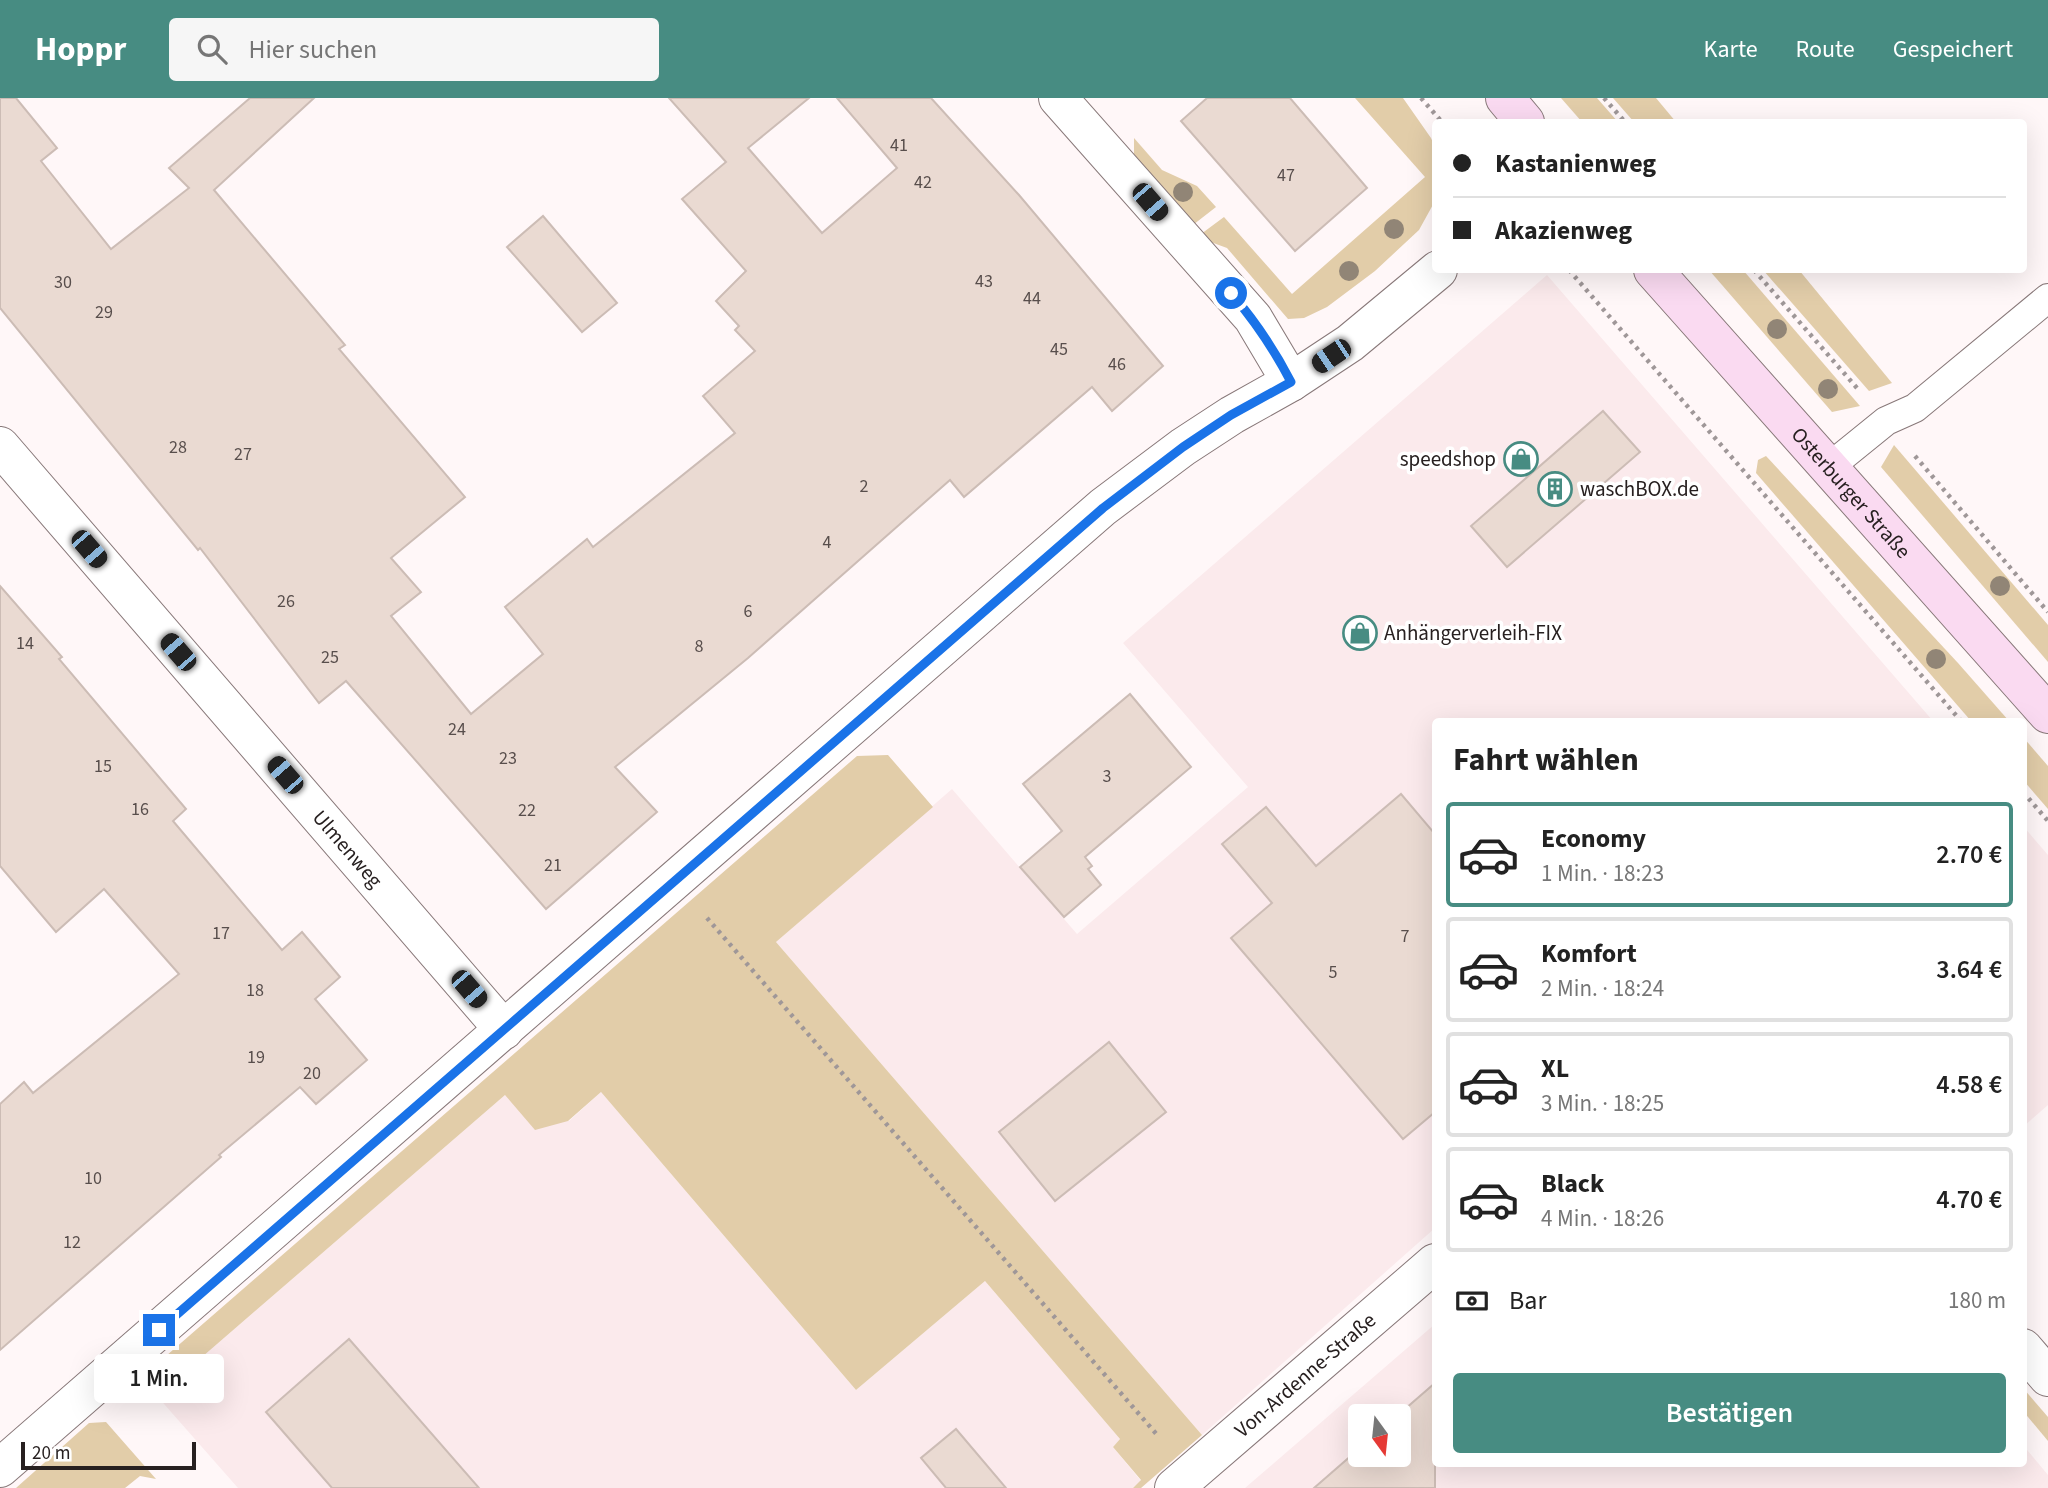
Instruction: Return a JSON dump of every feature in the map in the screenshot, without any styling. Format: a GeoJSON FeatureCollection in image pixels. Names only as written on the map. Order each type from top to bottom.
{"type":"FeatureCollection","features":[{"type":"Feature","properties":{"kind":"street"},"geometry":{"type":"LineString","coordinates":[[1058,98],[1253,318],[1291,382]]}},
{"type":"Feature","properties":{"kind":"street"},"geometry":{"type":"LineString","coordinates":[[1505,98],[1522,119]]}},
{"type":"Feature","properties":{"kind":"street"},"geometry":{"type":"LineString","coordinates":[[0,1468],[1103,508],[1183,447],[1350,343],[1434,273]]}},
{"type":"Feature","properties":{"kind":"street","name":"Osterburger Straße"},"geometry":{"type":"LineString","coordinates":[[1656,273],[2048,714]]}},
{"type":"Feature","properties":{"kind":"street","name":"Ulmenweg"},"geometry":{"type":"LineString","coordinates":[[0,446],[504,1030]]}},
{"type":"Feature","properties":{"kind":"street","name":"Von-Ardenne-Straße"},"geometry":{"type":"LineString","coordinates":[[1182,1480],[1432,1266]]}},
{"type":"Feature","properties":{"kind":"street"},"geometry":{"type":"LineString","coordinates":[[2027,1353],[2048,1377]]}},
{"type":"Feature","properties":{"kind":"lane"},"geometry":{"type":"LineString","coordinates":[[1828,468],[1886,421],[1915,408],[2048,298]]}},
{"type":"Feature","properties":{"kind":"path"},"geometry":{"type":"LineString","coordinates":[[1421,98],[1439,119]]}},
{"type":"Feature","properties":{"kind":"path"},"geometry":{"type":"LineString","coordinates":[[1604,98],[1622,119]]}},
{"type":"Feature","properties":{"kind":"path"},"geometry":{"type":"LineString","coordinates":[[1572,273],[1958,718]]}},
{"type":"Feature","properties":{"kind":"path"},"geometry":{"type":"LineString","coordinates":[[2027,797],[2048,821]]}},
{"type":"Feature","properties":{"kind":"path"},"geometry":{"type":"LineString","coordinates":[[674,881],[1182,1480]]}},
{"type":"Feature","properties":{"kind":"shaded area"},"geometry":{"type":"Polygon","coordinates":[[[1355,98],[1403,98],[1432,140],[1432,206],[1419,230],[1375,271],[1327,307],[1304,318],[1288,319],[1227,248],[1197,237],[1224,217],[1292,294],[1425,177],[1355,98]]]}},
{"type":"Feature","properties":{"kind":"shaded area"},"geometry":{"type":"Polygon","coordinates":[[[1561,98],[1597,98],[1615,119],[1579,119],[1561,98]]]}},
{"type":"Feature","properties":{"kind":"shaded area"},"geometry":{"type":"Polygon","coordinates":[[[1613,98],[1656,98],[1674,119],[1631,119],[1613,98]]]}},
{"type":"Feature","properties":{"kind":"shaded area"},"geometry":{"type":"Polygon","coordinates":[[[1134,138],[1162,170],[1197,186],[1216,207],[1189,228],[1134,154],[1134,138]]]}},
{"type":"Feature","properties":{"kind":"shaded area"},"geometry":{"type":"Polygon","coordinates":[[[1712,273],[1746,273],[1860,406],[1832,412],[1712,273]]]}},
{"type":"Feature","properties":{"kind":"shaded area"},"geometry":{"type":"Polygon","coordinates":[[[1766,273],[1801,273],[1892,383],[1869,391],[1766,273]]]}},
{"type":"Feature","properties":{"kind":"shaded area"},"geometry":{"type":"Polygon","coordinates":[[[1547,275],[1930,718],[1432,718],[1432,1231],[1202,1435],[776,942],[952,789],[1077,934],[1248,787],[1123,643],[1547,275]]]}},
{"type":"Feature","properties":{"kind":"shaded area"},"geometry":{"type":"Polygon","coordinates":[[[1894,445],[2048,625],[2048,662],[1881,467],[1894,445]]]}},
{"type":"Feature","properties":{"kind":"shaded area"},"geometry":{"type":"Polygon","coordinates":[[[1766,456],[2006,718],[1968,718],[1756,473],[1758,460],[1766,456]]]}},
{"type":"Feature","properties":{"kind":"shaded area"},"geometry":{"type":"Polygon","coordinates":[[[2027,742],[2048,766],[2048,809],[2027,785],[2027,742]]]}},
{"type":"Feature","properties":{"kind":"shaded area"},"geometry":{"type":"Polygon","coordinates":[[[888,755],[933,807],[776,942],[1202,1435],[1141,1488],[1133,1488],[1141,1480],[1113,1447],[1120,1439],[985,1281],[856,1390],[601,1092],[568,1121],[535,1130],[505,1095],[157,1396],[151,1369],[857,756],[888,755]]]}},
{"type":"Feature","properties":{"kind":"shaded area"},"geometry":{"type":"Polygon","coordinates":[[[2027,831],[2048,855],[2048,1105],[2027,1123],[2027,831]]]}},
{"type":"Feature","properties":{"kind":"shaded area"},"geometry":{"type":"Polygon","coordinates":[[[601,1092],[856,1390],[985,1281],[1120,1439],[1113,1447],[1141,1481],[1133,1488],[238,1488],[157,1396],[505,1095],[569,1121],[601,1092]]]}},
{"type":"Feature","properties":{"kind":"shaded area"},"geometry":{"type":"Polygon","coordinates":[[[1432,1327],[1432,1467],[2027,1467],[2027,1450],[2048,1475],[2048,1488],[1245,1488],[1432,1327]]]}},
{"type":"Feature","properties":{"kind":"shaded area"},"geometry":{"type":"Polygon","coordinates":[[[2027,1393],[2048,1417],[2048,1441],[2027,1416],[2027,1393]]]}},
{"type":"Feature","properties":{"kind":"shaded area"},"geometry":{"type":"Polygon","coordinates":[[[106,1422],[156,1479],[140,1476],[125,1488],[16,1488],[89,1423],[106,1422]]]}},
{"type":"Feature","properties":{"kind":"building"},"geometry":{"type":"Polygon","coordinates":[[[0,98],[16,98],[57,148],[41,161],[111,249],[189,188],[169,168],[250,98],[314,98],[214,190],[345,345],[339,349],[465,497],[391,558],[421,592],[391,616],[471,714],[543,654],[505,607],[587,539],[593,547],[735,433],[703,396],[755,351],[735,330],[739,326],[716,301],[746,271],[682,199],[726,162],[669,98],[809,98],[748,148],[822,233],[897,168],[837,98],[931,98],[1019,195],[1163,366],[1112,411],[1092,387],[964,497],[950,480],[748,658],[615,767],[657,812],[546,909],[346,681],[319,703],[200,548],[198,550],[0,308],[0,98]]]}},
{"type":"Feature","properties":{"kind":"building"},"geometry":{"type":"Polygon","coordinates":[[[1207,98],[1290,98],[1367,188],[1295,251],[1181,121],[1207,98]]]}},
{"type":"Feature","properties":{"kind":"building"},"geometry":{"type":"Polygon","coordinates":[[[543,216],[617,303],[582,332],[507,247],[543,216]]]}},
{"type":"Feature","properties":{"kind":"building","name":"waschBOX.de"},"geometry":{"type":"Polygon","coordinates":[[[1603,411],[1640,452],[1507,567],[1471,526],[1603,411]]]}},
{"type":"Feature","properties":{"kind":"building"},"geometry":{"type":"Polygon","coordinates":[[[0,586],[62,657],[59,659],[186,809],[173,821],[282,950],[302,932],[340,977],[315,999],[367,1060],[316,1104],[300,1087],[219,1155],[221,1157],[0,1350],[0,1104],[24,1082],[33,1093],[179,974],[104,889],[56,932],[0,866],[0,586]]]}},
{"type":"Feature","properties":{"kind":"building"},"geometry":{"type":"Polygon","coordinates":[[[1130,694],[1191,767],[1085,857],[1092,866],[1088,869],[1101,885],[1064,917],[1020,867],[1062,831],[1023,784],[1130,694]]]}},
{"type":"Feature","properties":{"kind":"building"},"geometry":{"type":"Polygon","coordinates":[[[1401,794],[1432,830],[1432,1115],[1403,1139],[1231,938],[1272,903],[1222,844],[1266,807],[1316,866],[1401,794]]]}},
{"type":"Feature","properties":{"kind":"building"},"geometry":{"type":"Polygon","coordinates":[[[1109,1042],[1166,1112],[1055,1201],[999,1132],[1109,1042]]]}},
{"type":"Feature","properties":{"kind":"building"},"geometry":{"type":"Polygon","coordinates":[[[349,1339],[479,1488],[332,1488],[266,1412],[349,1339]]]}},
{"type":"Feature","properties":{"kind":"building"},"geometry":{"type":"Polygon","coordinates":[[[1432,1386],[1432,1467],[1435,1467],[1435,1488],[1314,1488],[1348,1458],[1348,1467],[1411,1467],[1411,1404],[1432,1386]]]}},
{"type":"Feature","properties":{"kind":"building"},"geometry":{"type":"Polygon","coordinates":[[[956,1429],[1006,1488],[946,1488],[921,1458],[956,1429]]]}},
{"type":"Feature","properties":{"kind":"place","name":"speedshop"},"geometry":{"type":"Point","coordinates":[1521,459]}},
{"type":"Feature","properties":{"kind":"place","name":"waschBOX.de"},"geometry":{"type":"Point","coordinates":[1555,489]}},
{"type":"Feature","properties":{"kind":"place","name":"Anhängerverleih-FIX"},"geometry":{"type":"Point","coordinates":[1360,633]}},
{"type":"Feature","properties":{"kind":"route"},"geometry":{"type":"LineString","coordinates":[[159,1330],[1103,508],[1183,447],[1231,415],[1291,382],[1253,318],[1231,293]]}}]}
